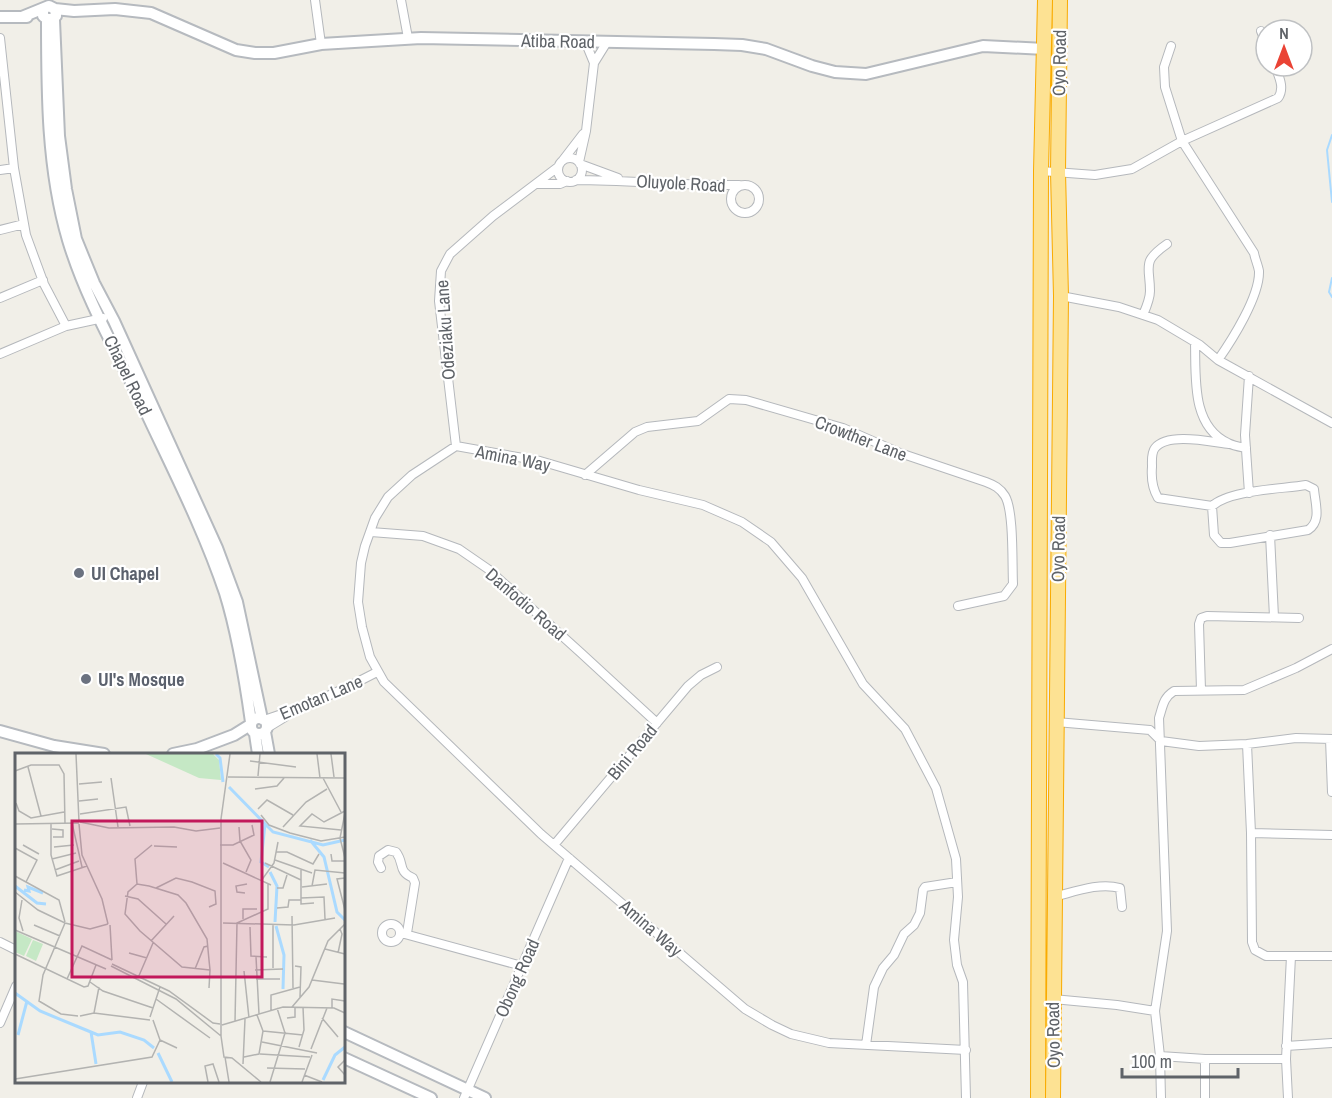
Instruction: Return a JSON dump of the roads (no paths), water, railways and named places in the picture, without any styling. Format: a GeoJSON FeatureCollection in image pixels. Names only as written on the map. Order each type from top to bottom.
{"type":"FeatureCollection","features":[{"type":"Feature","properties":{"kind":"highway","name":"Oyo Road"},"geometry":{"type":"LineString","coordinates":[[1038,1098],[1041,171],[1045,0]]}},
{"type":"Feature","properties":{"kind":"highway","name":"Oyo Road"},"geometry":{"type":"LineString","coordinates":[[1053,1098],[1061,296],[1058,172],[1060,0]]}},
{"type":"Feature","properties":{"kind":"street"},"geometry":{"type":"LineString","coordinates":[[315,0],[321,44]]}},
{"type":"Feature","properties":{"kind":"street"},"geometry":{"type":"LineString","coordinates":[[401,0],[408,38]]}},
{"type":"Feature","properties":{"kind":"street","name":"Atiba Road"},"geometry":{"type":"LineString","coordinates":[[49,10],[115,9],[151,13],[236,50],[255,53],[285,51],[321,44],[408,38],[742,45],[766,49],[835,72],[866,74],[983,46],[1045,49]]}},
{"type":"Feature","properties":{"kind":"street"},"geometry":{"type":"LineString","coordinates":[[0,17],[22,17],[49,10]]}},
{"type":"Feature","properties":{"kind":"street","name":"Chapel Road"},"geometry":{"type":"LineString","coordinates":[[49,10],[59,136],[76,239],[105,317],[114,321],[217,548],[237,602],[258,727],[258,753]]}},
{"type":"Feature","properties":{"kind":"street"},"geometry":{"type":"LineString","coordinates":[[0,38],[14,168],[24,224],[43,280],[66,326]]}},
{"type":"Feature","properties":{"kind":"street"},"geometry":{"type":"LineString","coordinates":[[585,41],[594,63]]}},
{"type":"Feature","properties":{"kind":"street"},"geometry":{"type":"LineString","coordinates":[[536,184],[560,184],[571,181],[582,170],[580,163],[594,63],[607,42]]}},
{"type":"Feature","properties":{"kind":"street"},"geometry":{"type":"LineString","coordinates":[[1171,46],[1164,67],[1165,87],[1182,141],[1254,253],[1259,272],[1239,328],[1218,360]]}},
{"type":"Feature","properties":{"kind":"street"},"geometry":{"type":"LineString","coordinates":[[1041,171],[1095,175],[1132,169],[1182,141],[1278,98],[1281,94],[1280,78]]}},
{"type":"Feature","properties":{"kind":"street"},"geometry":{"type":"LineString","coordinates":[[571,181],[559,176],[558,167],[586,130]]}},
{"type":"Feature","properties":{"kind":"street"},"geometry":{"type":"LineString","coordinates":[[563,160],[568,158],[580,163]]}},
{"type":"Feature","properties":{"kind":"street","name":"Oluyole Road"},"geometry":{"type":"LineString","coordinates":[[580,163],[622,180]]}},
{"type":"Feature","properties":{"kind":"street","name":"Odeziaku Lane"},"geometry":{"type":"LineString","coordinates":[[456,446],[439,301],[441,272],[450,254],[493,216],[558,167]]}},
{"type":"Feature","properties":{"kind":"street"},"geometry":{"type":"LineString","coordinates":[[0,170],[14,168]]}},
{"type":"Feature","properties":{"kind":"street","name":"Oluyole Road"},"geometry":{"type":"LineString","coordinates":[[571,181],[622,180],[694,186],[739,185]]}},
{"type":"Feature","properties":{"kind":"street"},"geometry":{"type":"LineString","coordinates":[[0,230],[24,224]]}},
{"type":"Feature","properties":{"kind":"street"},"geometry":{"type":"LineString","coordinates":[[1143,315],[1150,292],[1148,266],[1158,251],[1167,244]]}},
{"type":"Feature","properties":{"kind":"street"},"geometry":{"type":"LineString","coordinates":[[0,298],[43,280]]}},
{"type":"Feature","properties":{"kind":"street"},"geometry":{"type":"LineString","coordinates":[[1061,296],[1119,307],[1158,320],[1196,343],[1218,360],[1331,420]]}},
{"type":"Feature","properties":{"kind":"street"},"geometry":{"type":"LineString","coordinates":[[0,354],[66,326],[105,317]]}},
{"type":"Feature","properties":{"kind":"street"},"geometry":{"type":"LineString","coordinates":[[1196,343],[1197,398],[1201,412],[1209,427],[1228,444]]}},
{"type":"Feature","properties":{"kind":"street"},"geometry":{"type":"LineString","coordinates":[[1249,376],[1246,448],[1249,493]]}},
{"type":"Feature","properties":{"kind":"street","name":"Crowther Lane"},"geometry":{"type":"LineString","coordinates":[[585,475],[635,432],[647,427],[698,421],[729,399],[746,400],[843,428],[900,453],[986,482],[998,487],[1004,494],[1009,513],[1013,584],[1004,596],[957,606]]}},
{"type":"Feature","properties":{"kind":"street"},"geometry":{"type":"LineString","coordinates":[[1212,506],[1158,498],[1151,482],[1152,455],[1155,448],[1162,443],[1182,438],[1246,448]]}},
{"type":"Feature","properties":{"kind":"street","name":"Amina Way"},"geometry":{"type":"LineString","coordinates":[[966,1050],[829,1043],[805,1038],[772,1025],[746,1009],[554,845],[475,772],[377,672],[370,657],[358,602],[361,563],[375,518],[388,497],[412,475],[456,446],[540,461],[703,505],[742,522],[771,542],[802,578],[863,684],[905,729],[936,788],[956,859],[958,897],[954,940],[957,965],[963,982],[966,1050],[966,1098]]}},
{"type":"Feature","properties":{"kind":"street"},"geometry":{"type":"LineString","coordinates":[[1306,485],[1314,489],[1317,520],[1315,526],[1308,530],[1221,543],[1214,536],[1212,506],[1218,500],[1249,493],[1306,485]]}},
{"type":"Feature","properties":{"kind":"street","name":"Danfodio Road"},"geometry":{"type":"LineString","coordinates":[[371,532],[423,536],[459,549],[488,569],[657,723]]}},
{"type":"Feature","properties":{"kind":"street"},"geometry":{"type":"LineString","coordinates":[[1270,535],[1274,617]]}},
{"type":"Feature","properties":{"kind":"street"},"geometry":{"type":"LineString","coordinates":[[1201,690],[1199,624],[1202,618],[1207,616],[1299,618]]}},
{"type":"Feature","properties":{"kind":"street"},"geometry":{"type":"LineString","coordinates":[[1161,1098],[1160,1056],[1155,1011],[1167,931],[1159,718],[1166,696],[1174,691],[1244,690],[1296,668],[1332,648]]}},
{"type":"Feature","properties":{"kind":"street","name":"Bini Road"},"geometry":{"type":"LineString","coordinates":[[554,845],[688,686],[701,675],[717,667]]}},
{"type":"Feature","properties":{"kind":"street","name":"Emotan Lane"},"geometry":{"type":"LineString","coordinates":[[258,727],[337,693],[377,672]]}},
{"type":"Feature","properties":{"kind":"street"},"geometry":{"type":"LineString","coordinates":[[1056,722],[1150,730],[1161,741],[1199,746],[1247,744],[1296,738],[1331,739],[1332,792]]}},
{"type":"Feature","properties":{"kind":"street"},"geometry":{"type":"LineString","coordinates":[[178,753],[258,727]]}},
{"type":"Feature","properties":{"kind":"street","name":"Chapel Road"},"geometry":{"type":"LineString","coordinates":[[258,727],[269,753]]}},
{"type":"Feature","properties":{"kind":"street"},"geometry":{"type":"LineString","coordinates":[[0,731],[54,746],[98,753]]}},
{"type":"Feature","properties":{"kind":"street"},"geometry":{"type":"LineString","coordinates":[[1247,744],[1252,942],[1255,950],[1266,956],[1332,956]]}},
{"type":"Feature","properties":{"kind":"street"},"geometry":{"type":"LineString","coordinates":[[1251,833],[1332,834]]}},
{"type":"Feature","properties":{"kind":"street"},"geometry":{"type":"LineString","coordinates":[[381,868],[378,862],[379,856],[388,850],[396,852],[401,859],[401,870],[415,883],[404,933],[522,966]]}},
{"type":"Feature","properties":{"kind":"street","name":"Obong Road"},"geometry":{"type":"LineString","coordinates":[[466,1094],[569,858]]}},
{"type":"Feature","properties":{"kind":"street"},"geometry":{"type":"LineString","coordinates":[[866,1045],[874,987],[904,934],[914,925],[920,913],[923,890],[925,887],[957,882]]}},
{"type":"Feature","properties":{"kind":"street"},"geometry":{"type":"LineString","coordinates":[[1054,897],[1114,886],[1120,888],[1122,907]]}},
{"type":"Feature","properties":{"kind":"street"},"geometry":{"type":"LineString","coordinates":[[0,942],[15,950]]}},
{"type":"Feature","properties":{"kind":"street"},"geometry":{"type":"LineString","coordinates":[[1288,1098],[1286,1046],[1291,956]]}},
{"type":"Feature","properties":{"kind":"street"},"geometry":{"type":"LineString","coordinates":[[0,1023],[15,988]]}},
{"type":"Feature","properties":{"kind":"street"},"geometry":{"type":"LineString","coordinates":[[1053,999],[1155,1011]]}},
{"type":"Feature","properties":{"kind":"street"},"geometry":{"type":"LineString","coordinates":[[345,1033],[466,1094],[485,1098]]}},
{"type":"Feature","properties":{"kind":"street"},"geometry":{"type":"LineString","coordinates":[[1286,1046],[1332,1042]]}},
{"type":"Feature","properties":{"kind":"street"},"geometry":{"type":"LineString","coordinates":[[1160,1056],[1205,1059],[1286,1059]]}},
{"type":"Feature","properties":{"kind":"street"},"geometry":{"type":"LineString","coordinates":[[345,1058],[431,1098]]}},
{"type":"Feature","properties":{"kind":"street"},"geometry":{"type":"LineString","coordinates":[[1205,1059],[1205,1098]]}},
{"type":"Feature","properties":{"kind":"street"},"geometry":{"type":"LineString","coordinates":[[137,1098],[143,1083]]}},
{"type":"Feature","properties":{"kind":"waterway"},"geometry":{"type":"LineString","coordinates":[[1332,135],[1327,150],[1332,202]]}},
{"type":"Feature","properties":{"kind":"waterway"},"geometry":{"type":"LineString","coordinates":[[1332,278],[1329,292],[1332,297]]}},
{"type":"Feature","properties":{"kind":"place","name":"UI Chapel"},"geometry":{"type":"Point","coordinates":[79,573]}},
{"type":"Feature","properties":{"kind":"place","name":"UI's Mosque"},"geometry":{"type":"Point","coordinates":[86,679]}}]}
